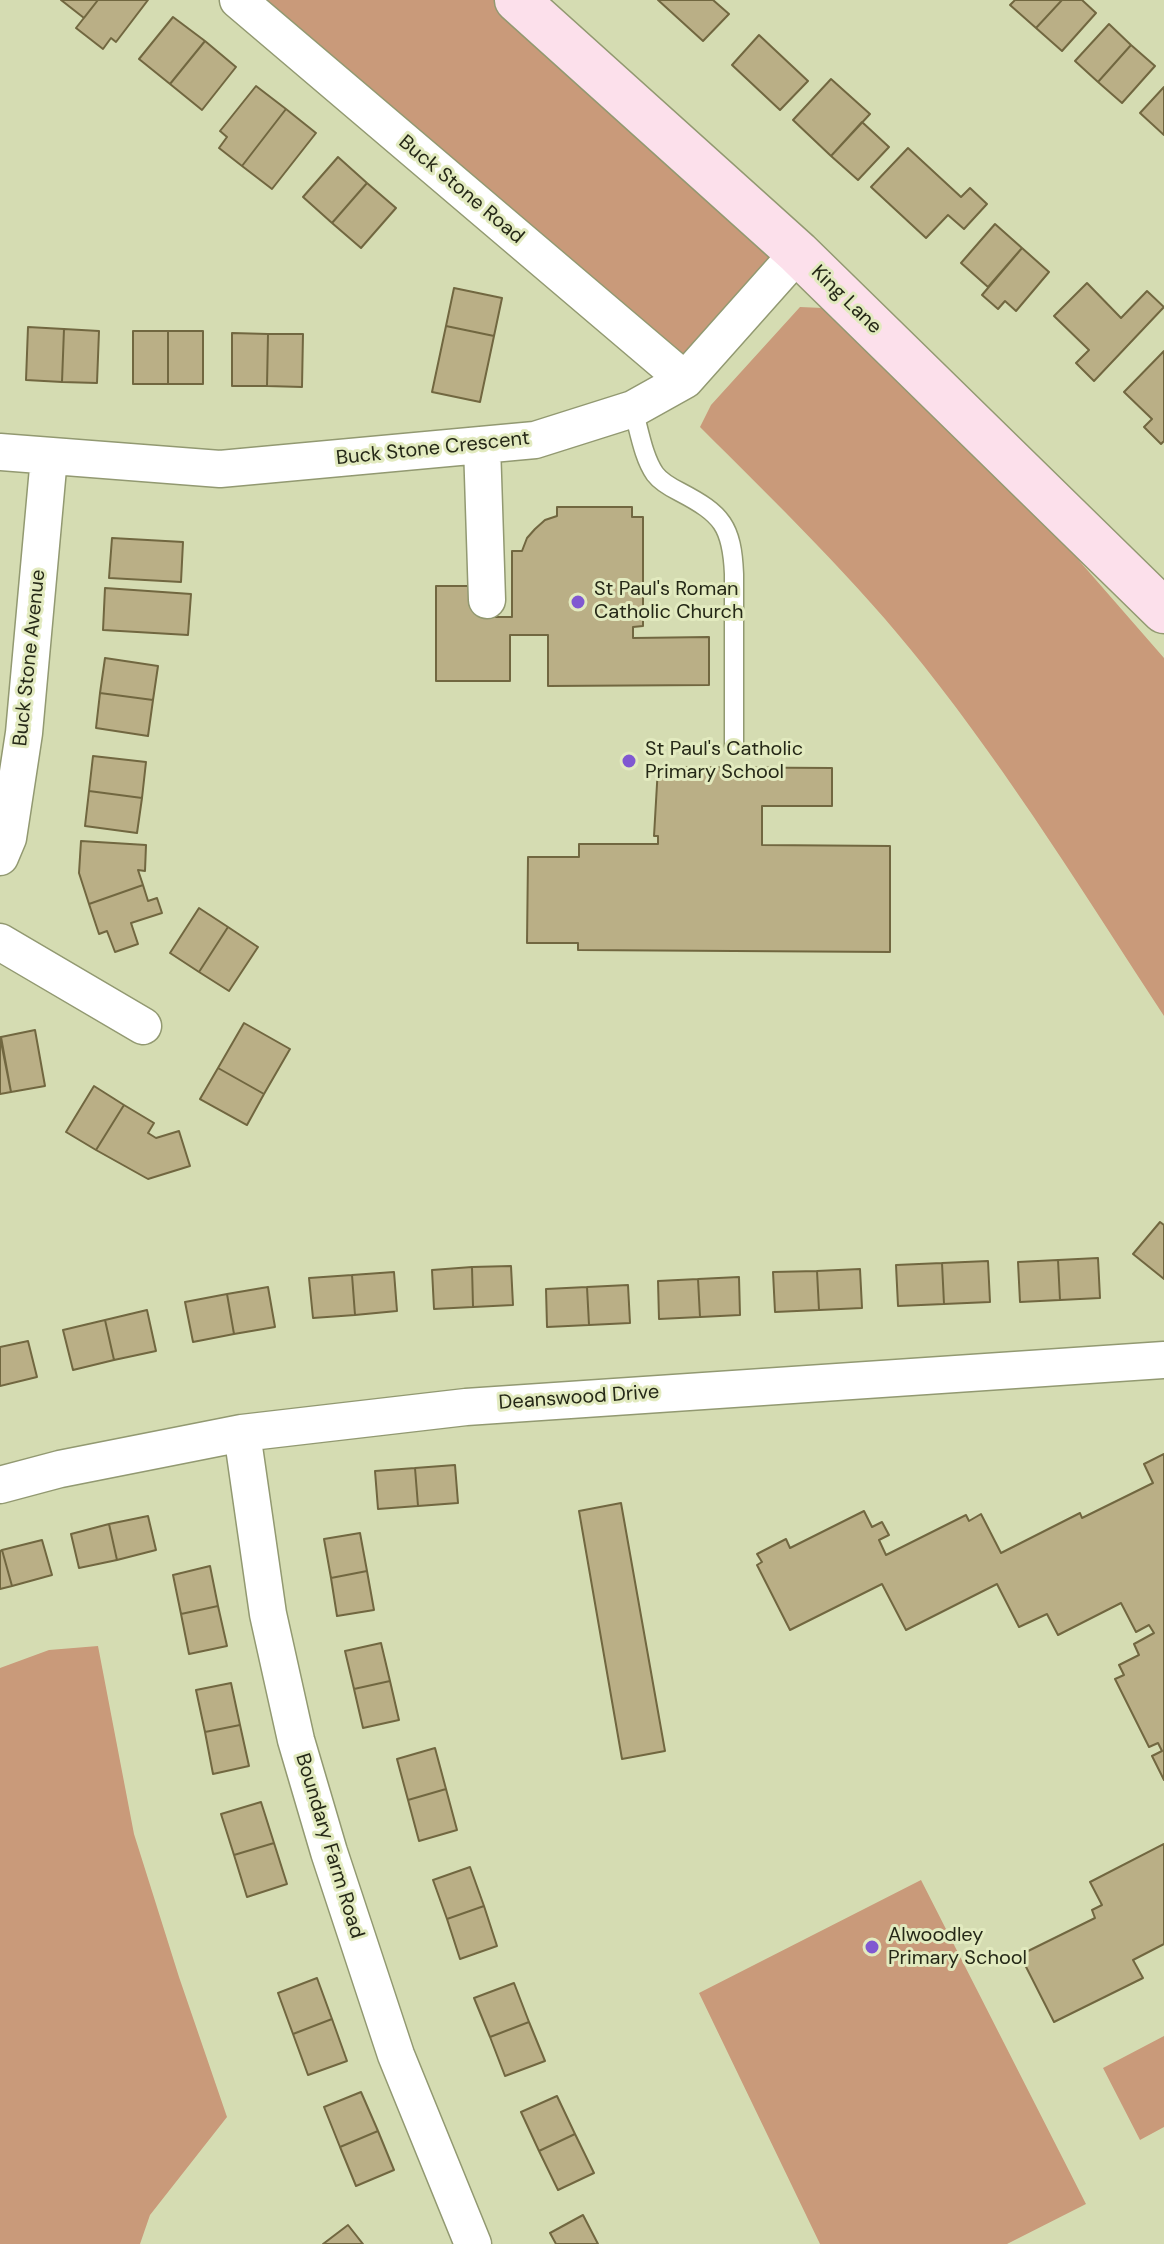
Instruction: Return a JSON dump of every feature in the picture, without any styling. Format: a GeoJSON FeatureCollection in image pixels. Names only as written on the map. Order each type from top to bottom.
{"type":"FeatureCollection","features":[{"type":"Feature","properties":{"kind":"street","name":"Buck Stone Road"},"geometry":{"type":"LineString","coordinates":[[238,0],[685,380]]}},
{"type":"Feature","properties":{"kind":"street","name":"King Lane"},"geometry":{"type":"LineString","coordinates":[[517,0],[798,253],[1164,611]]}},
{"type":"Feature","properties":{"kind":"street","name":"Buck Stone Crescent"},"geometry":{"type":"LineString","coordinates":[[0,452],[220,469],[535,440],[633,409],[685,380],[798,253]]}},
{"type":"Feature","properties":{"kind":"street"},"geometry":{"type":"LineString","coordinates":[[482,445],[487,600]]}},
{"type":"Feature","properties":{"kind":"street","name":"Buck Stone Avenue"},"geometry":{"type":"LineString","coordinates":[[0,857],[8,838],[24,733],[49,457]]}},
{"type":"Feature","properties":{"kind":"street"},"geometry":{"type":"LineString","coordinates":[[0,942],[143,1026]]}},
{"type":"Feature","properties":{"kind":"street","name":"Deanswood Drive"},"geometry":{"type":"LineString","coordinates":[[0,1485],[60,1469],[242,1433],[502,1403],[1164,1360]]}},
{"type":"Feature","properties":{"kind":"street","name":"Boundary Farm Road"},"geometry":{"type":"LineString","coordinates":[[242,1433],[268,1614],[296,1740],[329,1852],[396,2055],[473,2244]]}},
{"type":"Feature","properties":{"kind":"lane"},"geometry":{"type":"LineString","coordinates":[[633,409],[655,474],[668,486],[706,506],[721,518],[729,532],[734,574],[734,746]]}},
{"type":"Feature","properties":{"kind":"shaded area"},"geometry":{"type":"Polygon","coordinates":[[[238,0],[517,0],[798,253],[685,380],[238,0]]]}},
{"type":"Feature","properties":{"kind":"shaded area"},"geometry":{"type":"Polygon","coordinates":[[[800,307],[823,308],[1021,494],[1164,658],[1164,1016],[1018,794],[924,666],[844,573],[700,427],[711,405],[800,307]]]}},
{"type":"Feature","properties":{"kind":"shaded area"},"geometry":{"type":"Polygon","coordinates":[[[98,1646],[134,1834],[227,2117],[150,2215],[140,2244],[0,2244],[0,1668],[49,1650],[98,1646]]]}},
{"type":"Feature","properties":{"kind":"shaded area"},"geometry":{"type":"Polygon","coordinates":[[[921,1880],[1086,2204],[1007,2244],[820,2244],[699,1993],[921,1880]]]}},
{"type":"Feature","properties":{"kind":"shaded area"},"geometry":{"type":"Polygon","coordinates":[[[1164,2036],[1164,2127],[1140,2140],[1103,2068],[1164,2036]]]}},
{"type":"Feature","properties":{"kind":"building"},"geometry":{"type":"Polygon","coordinates":[[[61,0],[98,0],[84,18],[61,0]]]}},
{"type":"Feature","properties":{"kind":"building"},"geometry":{"type":"Polygon","coordinates":[[[98,0],[148,0],[116,42],[111,38],[103,49],[76,28],[98,0]]]}},
{"type":"Feature","properties":{"kind":"building"},"geometry":{"type":"Polygon","coordinates":[[[658,0],[713,0],[729,14],[703,41],[658,0]]]}},
{"type":"Feature","properties":{"kind":"building"},"geometry":{"type":"Polygon","coordinates":[[[1015,0],[1062,0],[1036,28],[1010,5],[1015,0]]]}},
{"type":"Feature","properties":{"kind":"building"},"geometry":{"type":"Polygon","coordinates":[[[1062,0],[1082,0],[1096,13],[1062,51],[1036,28],[1062,0]]]}},
{"type":"Feature","properties":{"kind":"building"},"geometry":{"type":"Polygon","coordinates":[[[173,17],[205,41],[170,84],[139,59],[173,17]]]}},
{"type":"Feature","properties":{"kind":"building"},"geometry":{"type":"Polygon","coordinates":[[[1109,24],[1131,45],[1098,82],[1075,61],[1109,24]]]}},
{"type":"Feature","properties":{"kind":"building"},"geometry":{"type":"Polygon","coordinates":[[[759,35],[808,81],[780,110],[732,65],[759,35]]]}},
{"type":"Feature","properties":{"kind":"building"},"geometry":{"type":"Polygon","coordinates":[[[205,41],[236,67],[202,110],[170,84],[205,41]]]}},
{"type":"Feature","properties":{"kind":"building"},"geometry":{"type":"Polygon","coordinates":[[[1131,45],[1155,66],[1122,103],[1098,82],[1131,45]]]}},
{"type":"Feature","properties":{"kind":"building"},"geometry":{"type":"Polygon","coordinates":[[[831,79],[870,114],[831,156],[793,120],[831,79]]]}},
{"type":"Feature","properties":{"kind":"building"},"geometry":{"type":"Polygon","coordinates":[[[256,86],[286,109],[242,166],[219,148],[227,137],[220,131],[256,86]]]}},
{"type":"Feature","properties":{"kind":"building"},"geometry":{"type":"Polygon","coordinates":[[[1164,87],[1164,135],[1140,113],[1164,87]]]}},
{"type":"Feature","properties":{"kind":"building"},"geometry":{"type":"Polygon","coordinates":[[[286,109],[316,133],[272,189],[242,166],[286,109]]]}},
{"type":"Feature","properties":{"kind":"building"},"geometry":{"type":"Polygon","coordinates":[[[862,122],[889,147],[858,180],[831,156],[862,122]]]}},
{"type":"Feature","properties":{"kind":"building"},"geometry":{"type":"Polygon","coordinates":[[[908,148],[961,197],[970,188],[987,204],[964,229],[948,215],[926,238],[871,187],[908,148]]]}},
{"type":"Feature","properties":{"kind":"building"},"geometry":{"type":"Polygon","coordinates":[[[338,157],[367,183],[332,223],[303,197],[338,157]]]}},
{"type":"Feature","properties":{"kind":"building"},"geometry":{"type":"Polygon","coordinates":[[[367,183],[396,208],[361,248],[332,223],[367,183]]]}},
{"type":"Feature","properties":{"kind":"building"},"geometry":{"type":"Polygon","coordinates":[[[995,224],[1022,248],[988,287],[961,263],[995,224]]]}},
{"type":"Feature","properties":{"kind":"building"},"geometry":{"type":"Polygon","coordinates":[[[1022,248],[1049,272],[1016,311],[1005,301],[998,309],[982,295],[1022,248]]]}},
{"type":"Feature","properties":{"kind":"building"},"geometry":{"type":"Polygon","coordinates":[[[1087,283],[1121,318],[1147,291],[1164,307],[1094,381],[1076,363],[1089,350],[1054,316],[1087,283]]]}},
{"type":"Feature","properties":{"kind":"building"},"geometry":{"type":"Polygon","coordinates":[[[454,288],[502,298],[494,336],[446,326],[454,288]]]}},
{"type":"Feature","properties":{"kind":"building"},"geometry":{"type":"Polygon","coordinates":[[[446,326],[494,336],[480,402],[432,392],[446,326]]]}},
{"type":"Feature","properties":{"kind":"building"},"geometry":{"type":"Polygon","coordinates":[[[28,327],[64,329],[62,382],[26,380],[28,327]]]}},
{"type":"Feature","properties":{"kind":"building"},"geometry":{"type":"Polygon","coordinates":[[[64,329],[99,331],[97,383],[62,382],[64,329]]]}},
{"type":"Feature","properties":{"kind":"building"},"geometry":{"type":"Polygon","coordinates":[[[133,331],[168,331],[168,384],[133,384],[133,331]]]}},
{"type":"Feature","properties":{"kind":"building"},"geometry":{"type":"Polygon","coordinates":[[[168,331],[203,331],[203,384],[168,384],[168,331]]]}},
{"type":"Feature","properties":{"kind":"building"},"geometry":{"type":"Polygon","coordinates":[[[232,333],[268,334],[267,386],[232,386],[232,333]]]}},
{"type":"Feature","properties":{"kind":"building"},"geometry":{"type":"Polygon","coordinates":[[[268,334],[303,334],[302,387],[267,386],[268,334]]]}},
{"type":"Feature","properties":{"kind":"building"},"geometry":{"type":"Polygon","coordinates":[[[1164,351],[1164,441],[1161,444],[1144,427],[1152,419],[1124,392],[1164,351]]]}},
{"type":"Feature","properties":{"kind":"building","name":"St Paul's Roman Catholic Church"},"geometry":{"type":"Polygon","coordinates":[[[557,507],[632,507],[632,517],[643,517],[643,626],[633,627],[633,638],[709,637],[709,685],[548,686],[548,635],[510,635],[510,681],[436,681],[436,586],[480,586],[480,617],[512,617],[512,551],[522,551],[535,529],[545,520],[557,516],[557,507]]]}},
{"type":"Feature","properties":{"kind":"building"},"geometry":{"type":"Polygon","coordinates":[[[112,538],[183,542],[181,582],[109,578],[112,538]]]}},
{"type":"Feature","properties":{"kind":"building"},"geometry":{"type":"Polygon","coordinates":[[[105,588],[191,594],[188,635],[103,630],[105,588]]]}},
{"type":"Feature","properties":{"kind":"building"},"geometry":{"type":"Polygon","coordinates":[[[105,658],[158,666],[153,700],[100,693],[105,658]]]}},
{"type":"Feature","properties":{"kind":"building"},"geometry":{"type":"Polygon","coordinates":[[[100,693],[153,700],[148,736],[96,728],[100,693]]]}},
{"type":"Feature","properties":{"kind":"building"},"geometry":{"type":"Polygon","coordinates":[[[93,756],[146,762],[142,798],[89,791],[93,756]]]}},
{"type":"Feature","properties":{"kind":"building"},"geometry":{"type":"Polygon","coordinates":[[[658,767],[832,768],[832,806],[762,806],[762,845],[890,846],[890,952],[578,950],[578,943],[527,943],[528,857],[579,857],[579,844],[658,844],[658,836],[654,836],[658,767]]]}},
{"type":"Feature","properties":{"kind":"building"},"geometry":{"type":"Polygon","coordinates":[[[89,791],[142,798],[137,833],[85,826],[89,791]]]}},
{"type":"Feature","properties":{"kind":"building"},"geometry":{"type":"Polygon","coordinates":[[[81,841],[146,845],[145,871],[138,870],[143,885],[89,904],[79,873],[81,841]]]}},
{"type":"Feature","properties":{"kind":"building"},"geometry":{"type":"Polygon","coordinates":[[[143,885],[148,901],[157,898],[162,913],[131,923],[138,944],[115,952],[107,931],[99,934],[89,904],[143,885]]]}},
{"type":"Feature","properties":{"kind":"building"},"geometry":{"type":"Polygon","coordinates":[[[199,908],[228,927],[199,972],[170,953],[199,908]]]}},
{"type":"Feature","properties":{"kind":"building"},"geometry":{"type":"Polygon","coordinates":[[[228,927],[258,947],[229,991],[199,972],[228,927]]]}},
{"type":"Feature","properties":{"kind":"building"},"geometry":{"type":"Polygon","coordinates":[[[244,1023],[290,1049],[264,1094],[218,1068],[244,1023]]]}},
{"type":"Feature","properties":{"kind":"building"},"geometry":{"type":"Polygon","coordinates":[[[35,1030],[45,1086],[11,1092],[1,1037],[35,1030]]]}},
{"type":"Feature","properties":{"kind":"building"},"geometry":{"type":"Polygon","coordinates":[[[0,1037],[11,1092],[0,1094],[0,1037]]]}},
{"type":"Feature","properties":{"kind":"building"},"geometry":{"type":"Polygon","coordinates":[[[218,1068],[264,1094],[247,1125],[200,1099],[218,1068]]]}},
{"type":"Feature","properties":{"kind":"building"},"geometry":{"type":"Polygon","coordinates":[[[94,1086],[124,1105],[96,1150],[66,1132],[94,1086]]]}},
{"type":"Feature","properties":{"kind":"building"},"geometry":{"type":"Polygon","coordinates":[[[124,1105],[154,1123],[148,1133],[156,1138],[179,1131],[190,1166],[148,1179],[96,1150],[124,1105]]]}},
{"type":"Feature","properties":{"kind":"building"},"geometry":{"type":"Polygon","coordinates":[[[1160,1222],[1164,1225],[1164,1279],[1133,1254],[1160,1222]]]}},
{"type":"Feature","properties":{"kind":"building"},"geometry":{"type":"Polygon","coordinates":[[[1098,1258],[1100,1298],[1060,1300],[1058,1260],[1098,1258]]]}},
{"type":"Feature","properties":{"kind":"building"},"geometry":{"type":"Polygon","coordinates":[[[1058,1260],[1060,1300],[1020,1302],[1018,1262],[1058,1260]]]}},
{"type":"Feature","properties":{"kind":"building"},"geometry":{"type":"Polygon","coordinates":[[[988,1261],[990,1302],[944,1304],[942,1263],[988,1261]]]}},
{"type":"Feature","properties":{"kind":"building"},"geometry":{"type":"Polygon","coordinates":[[[942,1263],[944,1304],[898,1306],[896,1265],[942,1263]]]}},
{"type":"Feature","properties":{"kind":"building"},"geometry":{"type":"Polygon","coordinates":[[[511,1266],[513,1305],[473,1307],[472,1267],[511,1266]]]}},
{"type":"Feature","properties":{"kind":"building"},"geometry":{"type":"Polygon","coordinates":[[[472,1267],[473,1307],[434,1309],[432,1270],[472,1267]]]}},
{"type":"Feature","properties":{"kind":"building"},"geometry":{"type":"Polygon","coordinates":[[[860,1269],[862,1308],[819,1310],[817,1271],[860,1269]]]}},
{"type":"Feature","properties":{"kind":"building"},"geometry":{"type":"Polygon","coordinates":[[[817,1271],[819,1310],[775,1312],[773,1272],[817,1271]]]}},
{"type":"Feature","properties":{"kind":"building"},"geometry":{"type":"Polygon","coordinates":[[[394,1272],[397,1311],[355,1315],[352,1275],[394,1272]]]}},
{"type":"Feature","properties":{"kind":"building"},"geometry":{"type":"Polygon","coordinates":[[[352,1275],[355,1315],[313,1318],[309,1278],[352,1275]]]}},
{"type":"Feature","properties":{"kind":"building"},"geometry":{"type":"Polygon","coordinates":[[[739,1277],[740,1315],[700,1317],[698,1279],[739,1277]]]}},
{"type":"Feature","properties":{"kind":"building"},"geometry":{"type":"Polygon","coordinates":[[[698,1279],[700,1317],[659,1319],[658,1281],[698,1279]]]}},
{"type":"Feature","properties":{"kind":"building"},"geometry":{"type":"Polygon","coordinates":[[[628,1285],[630,1323],[589,1325],[587,1287],[628,1285]]]}},
{"type":"Feature","properties":{"kind":"building"},"geometry":{"type":"Polygon","coordinates":[[[268,1287],[275,1327],[234,1334],[227,1294],[268,1287]]]}},
{"type":"Feature","properties":{"kind":"building"},"geometry":{"type":"Polygon","coordinates":[[[587,1287],[589,1325],[547,1327],[546,1289],[587,1287]]]}},
{"type":"Feature","properties":{"kind":"building"},"geometry":{"type":"Polygon","coordinates":[[[227,1294],[234,1334],[193,1342],[185,1302],[227,1294]]]}},
{"type":"Feature","properties":{"kind":"building"},"geometry":{"type":"Polygon","coordinates":[[[147,1310],[156,1351],[114,1360],[105,1320],[147,1310]]]}},
{"type":"Feature","properties":{"kind":"building"},"geometry":{"type":"Polygon","coordinates":[[[105,1320],[114,1360],[73,1370],[63,1330],[105,1320]]]}},
{"type":"Feature","properties":{"kind":"building"},"geometry":{"type":"Polygon","coordinates":[[[28,1341],[37,1377],[0,1386],[0,1347],[28,1341]]]}},
{"type":"Feature","properties":{"kind":"building"},"geometry":{"type":"Polygon","coordinates":[[[1164,1454],[1164,1780],[1152,1756],[1162,1751],[1158,1743],[1149,1747],[1115,1679],[1124,1675],[1119,1665],[1139,1655],[1134,1644],[1154,1633],[1149,1625],[1136,1632],[1121,1603],[1058,1635],[1047,1614],[1019,1627],[997,1584],[906,1630],[882,1584],[790,1630],[757,1565],[762,1562],[757,1554],[786,1539],[790,1548],[864,1511],[872,1527],[882,1522],[889,1535],[879,1540],[886,1555],[966,1515],[969,1521],[981,1514],[1001,1553],[1080,1513],[1082,1518],[1153,1483],[1144,1464],[1164,1454]]]}},
{"type":"Feature","properties":{"kind":"building"},"geometry":{"type":"Polygon","coordinates":[[[455,1465],[458,1503],[418,1506],[415,1468],[455,1465]]]}},
{"type":"Feature","properties":{"kind":"building"},"geometry":{"type":"Polygon","coordinates":[[[415,1468],[418,1506],[378,1509],[375,1471],[415,1468]]]}},
{"type":"Feature","properties":{"kind":"building"},"geometry":{"type":"Polygon","coordinates":[[[621,1503],[665,1751],[622,1759],[579,1511],[621,1503]]]}},
{"type":"Feature","properties":{"kind":"building"},"geometry":{"type":"Polygon","coordinates":[[[148,1516],[156,1550],[117,1560],[109,1524],[148,1516]]]}},
{"type":"Feature","properties":{"kind":"building"},"geometry":{"type":"Polygon","coordinates":[[[109,1524],[117,1560],[79,1568],[71,1534],[109,1524]]]}},
{"type":"Feature","properties":{"kind":"building"},"geometry":{"type":"Polygon","coordinates":[[[360,1533],[367,1571],[331,1578],[324,1539],[360,1533]]]}},
{"type":"Feature","properties":{"kind":"building"},"geometry":{"type":"Polygon","coordinates":[[[42,1540],[52,1575],[12,1586],[2,1550],[42,1540]]]}},
{"type":"Feature","properties":{"kind":"building"},"geometry":{"type":"Polygon","coordinates":[[[0,1551],[12,1586],[0,1589],[0,1551]]]}},
{"type":"Feature","properties":{"kind":"building"},"geometry":{"type":"Polygon","coordinates":[[[210,1566],[218,1606],[181,1614],[173,1575],[210,1566]]]}},
{"type":"Feature","properties":{"kind":"building"},"geometry":{"type":"Polygon","coordinates":[[[367,1571],[374,1610],[337,1616],[331,1578],[367,1571]]]}},
{"type":"Feature","properties":{"kind":"building"},"geometry":{"type":"Polygon","coordinates":[[[218,1606],[227,1646],[189,1654],[181,1614],[218,1606]]]}},
{"type":"Feature","properties":{"kind":"building"},"geometry":{"type":"Polygon","coordinates":[[[381,1643],[390,1681],[354,1689],[345,1651],[381,1643]]]}},
{"type":"Feature","properties":{"kind":"building"},"geometry":{"type":"Polygon","coordinates":[[[390,1681],[399,1720],[363,1728],[354,1689],[390,1681]]]}},
{"type":"Feature","properties":{"kind":"building"},"geometry":{"type":"Polygon","coordinates":[[[231,1683],[240,1725],[205,1732],[196,1690],[231,1683]]]}},
{"type":"Feature","properties":{"kind":"building"},"geometry":{"type":"Polygon","coordinates":[[[240,1725],[249,1766],[213,1774],[205,1732],[240,1725]]]}},
{"type":"Feature","properties":{"kind":"building"},"geometry":{"type":"Polygon","coordinates":[[[435,1748],[446,1789],[408,1800],[397,1759],[435,1748]]]}},
{"type":"Feature","properties":{"kind":"building"},"geometry":{"type":"Polygon","coordinates":[[[446,1789],[457,1830],[419,1841],[408,1800],[446,1789]]]}},
{"type":"Feature","properties":{"kind":"building"},"geometry":{"type":"Polygon","coordinates":[[[261,1802],[274,1843],[234,1855],[221,1814],[261,1802]]]}},
{"type":"Feature","properties":{"kind":"building"},"geometry":{"type":"Polygon","coordinates":[[[274,1843],[287,1884],[247,1897],[234,1855],[274,1843]]]}},
{"type":"Feature","properties":{"kind":"building"},"geometry":{"type":"Polygon","coordinates":[[[1164,1844],[1164,1944],[1133,1960],[1143,1978],[1054,2022],[1020,1955],[1095,1918],[1092,1910],[1102,1905],[1090,1882],[1164,1844]]]}},
{"type":"Feature","properties":{"kind":"building"},"geometry":{"type":"Polygon","coordinates":[[[470,1867],[484,1906],[447,1919],[433,1880],[470,1867]]]}},
{"type":"Feature","properties":{"kind":"building"},"geometry":{"type":"Polygon","coordinates":[[[484,1906],[497,1946],[460,1959],[447,1919],[484,1906]]]}},
{"type":"Feature","properties":{"kind":"building"},"geometry":{"type":"Polygon","coordinates":[[[317,1978],[332,2019],[293,2034],[278,1993],[317,1978]]]}},
{"type":"Feature","properties":{"kind":"building"},"geometry":{"type":"Polygon","coordinates":[[[514,1983],[529,2022],[490,2037],[474,1998],[514,1983]]]}},
{"type":"Feature","properties":{"kind":"building"},"geometry":{"type":"Polygon","coordinates":[[[332,2019],[347,2061],[308,2075],[293,2034],[332,2019]]]}},
{"type":"Feature","properties":{"kind":"building"},"geometry":{"type":"Polygon","coordinates":[[[529,2022],[545,2061],[505,2076],[490,2037],[529,2022]]]}},
{"type":"Feature","properties":{"kind":"building"},"geometry":{"type":"Polygon","coordinates":[[[361,2092],[378,2131],[340,2147],[324,2107],[361,2092]]]}},
{"type":"Feature","properties":{"kind":"building"},"geometry":{"type":"Polygon","coordinates":[[[557,2096],[575,2134],[539,2151],[521,2112],[557,2096]]]}},
{"type":"Feature","properties":{"kind":"building"},"geometry":{"type":"Polygon","coordinates":[[[378,2131],[394,2170],[356,2186],[340,2147],[378,2131]]]}},
{"type":"Feature","properties":{"kind":"building"},"geometry":{"type":"Polygon","coordinates":[[[575,2134],[594,2173],[558,2190],[539,2151],[575,2134]]]}},
{"type":"Feature","properties":{"kind":"building"},"geometry":{"type":"Polygon","coordinates":[[[583,2215],[598,2244],[556,2244],[550,2233],[583,2215]]]}},
{"type":"Feature","properties":{"kind":"building"},"geometry":{"type":"Polygon","coordinates":[[[348,2225],[363,2244],[323,2244],[348,2225]]]}},
{"type":"Feature","properties":{"kind":"place","name":"St Paul's Roman Catholic Church"},"geometry":{"type":"Point","coordinates":[578,602]}},
{"type":"Feature","properties":{"kind":"place","name":"St Paul's Catholic Primary School"},"geometry":{"type":"Point","coordinates":[629,761]}},
{"type":"Feature","properties":{"kind":"place","name":"Alwoodley Primary School"},"geometry":{"type":"Point","coordinates":[872,1947]}}]}
